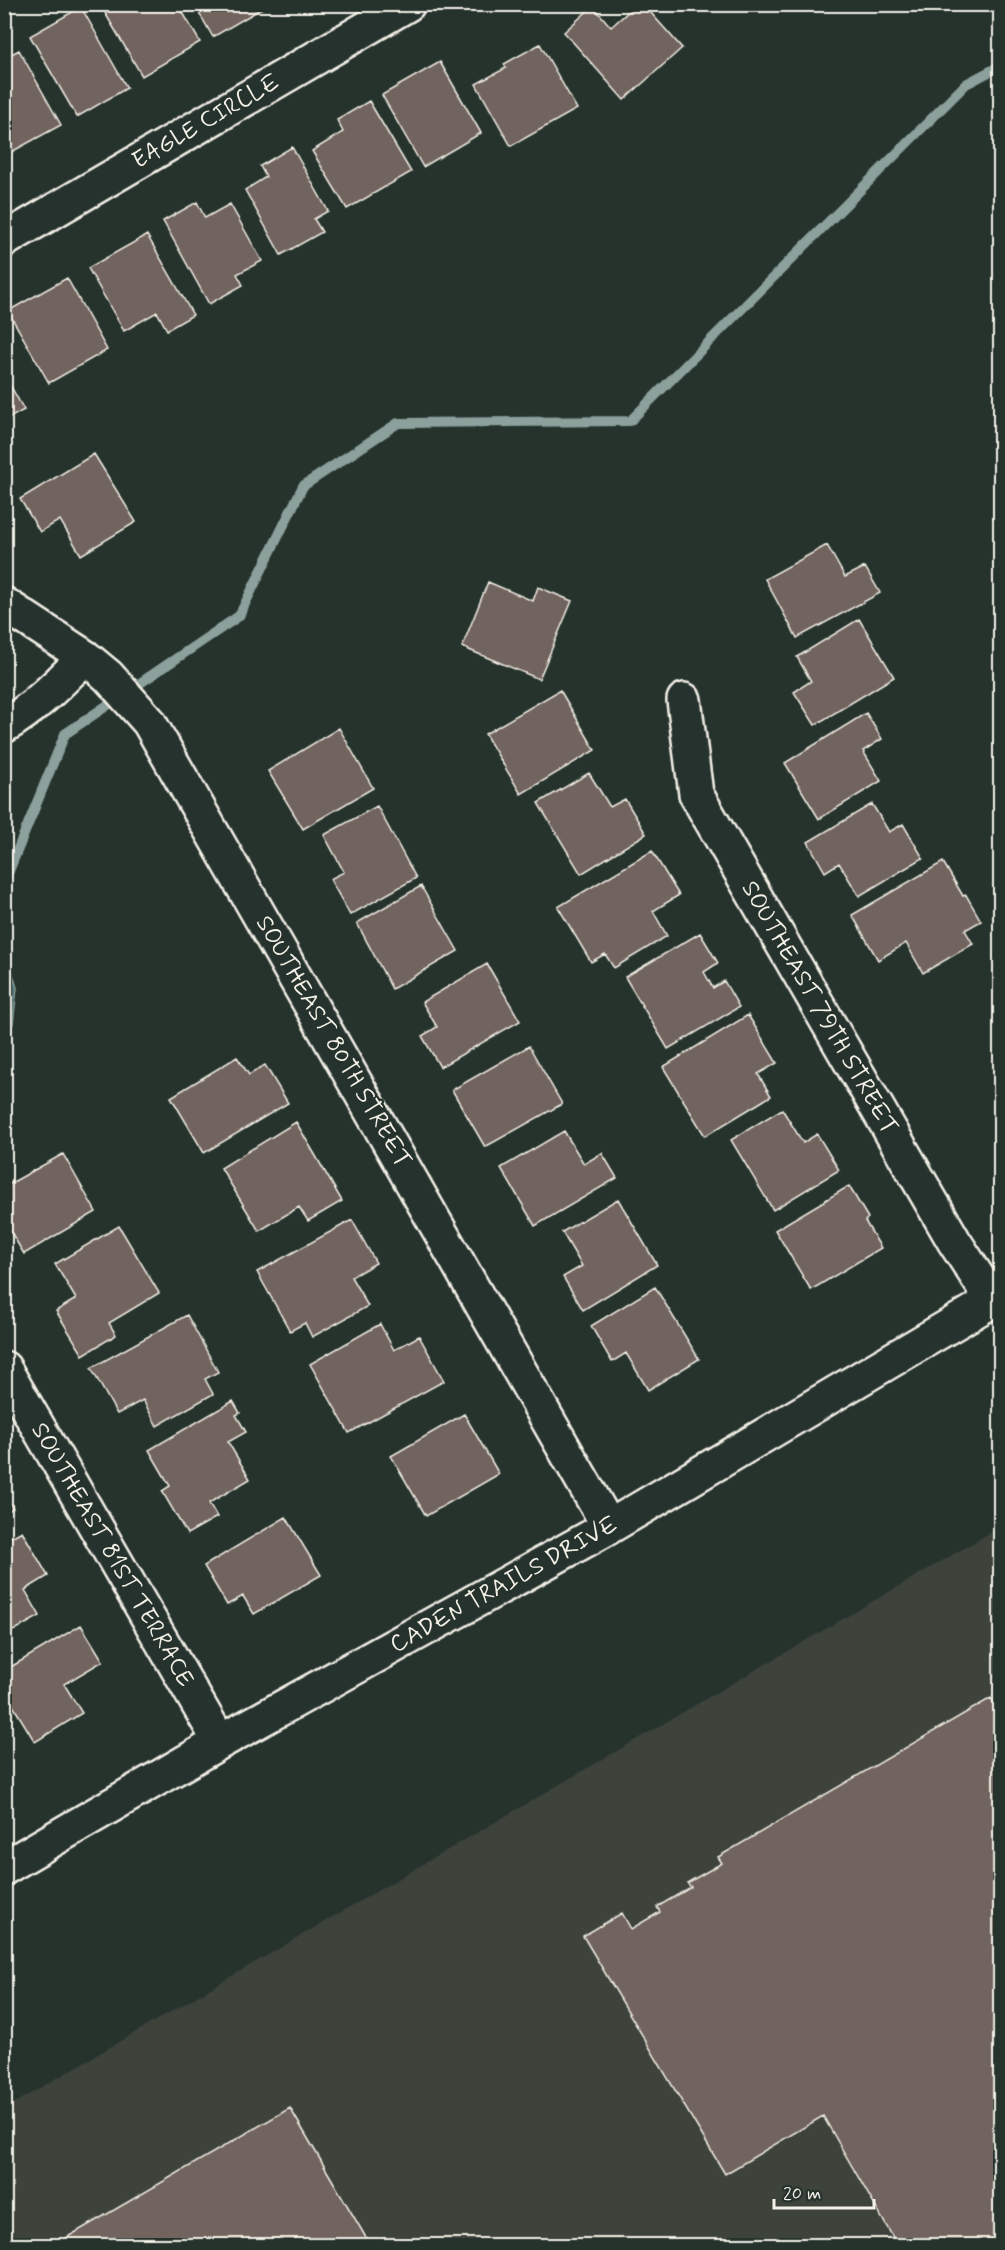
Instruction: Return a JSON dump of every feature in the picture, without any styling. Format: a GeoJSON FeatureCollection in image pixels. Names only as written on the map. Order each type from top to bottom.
{"type":"FeatureCollection","features":[{"type":"Feature","properties":{"kind":"street","name":"EAGLE CIRCLE"},"geometry":{"type":"LineString","coordinates":[[4,240],[408,4]]}},
{"type":"Feature","properties":{"kind":"street","name":"SOUTHEAST 80TH STREET"},"geometry":{"type":"LineString","coordinates":[[4,604],[96,666],[149,722],[609,1527]]}},
{"type":"Feature","properties":{"kind":"street"},"geometry":{"type":"LineString","coordinates":[[4,726],[57,686],[96,666]]}},
{"type":"Feature","properties":{"kind":"street","name":"SOUTHEAST 79TH STREET"},"geometry":{"type":"LineString","coordinates":[[684,700],[696,794],[954,1241],[997,1299]]}},
{"type":"Feature","properties":{"kind":"street","name":"CADEN TRAILS DRIVE"},"geometry":{"type":"LineString","coordinates":[[4,1868],[220,1742],[609,1527],[997,1299]]}},
{"type":"Feature","properties":{"kind":"street","name":"SOUTHEAST 81ST TERRACE"},"geometry":{"type":"LineString","coordinates":[[4,1368],[220,1742]]}},
{"type":"Feature","properties":{"kind":"shaded area"},"geometry":{"type":"Polygon","coordinates":[[[1000,1527],[1000,2245],[5,2245],[4,2109],[1000,1527]]]}},
{"type":"Feature","properties":{"kind":"water"},"geometry":{"type":"Polygon","coordinates":[[[5,948],[17,988],[13,1023],[5,1045],[5,948]]]}},
{"type":"Feature","properties":{"kind":"building"},"geometry":{"type":"Polygon","coordinates":[[[120,4],[178,4],[200,42],[142,76],[105,13],[120,4]]]}},
{"type":"Feature","properties":{"kind":"building"},"geometry":{"type":"Polygon","coordinates":[[[194,4],[269,4],[213,37],[194,4]]]}},
{"type":"Feature","properties":{"kind":"building"},"geometry":{"type":"Polygon","coordinates":[[[637,4],[643,4],[682,48],[624,100],[564,32],[593,6],[611,27],[637,4]]]}},
{"type":"Feature","properties":{"kind":"building"},"geometry":{"type":"Polygon","coordinates":[[[81,7],[127,88],[77,117],[30,36],[81,7]]]}},
{"type":"Feature","properties":{"kind":"building"},"geometry":{"type":"Polygon","coordinates":[[[540,44],[577,109],[511,146],[476,84],[506,68],[504,64],[540,44]]]}},
{"type":"Feature","properties":{"kind":"building"},"geometry":{"type":"Polygon","coordinates":[[[19,50],[61,125],[4,156],[4,58],[19,50]]]}},
{"type":"Feature","properties":{"kind":"building"},"geometry":{"type":"Polygon","coordinates":[[[440,62],[481,133],[423,167],[382,95],[440,62]]]}},
{"type":"Feature","properties":{"kind":"building"},"geometry":{"type":"Polygon","coordinates":[[[369,101],[411,172],[347,209],[312,151],[343,132],[337,120],[369,101]]]}},
{"type":"Feature","properties":{"kind":"building"},"geometry":{"type":"Polygon","coordinates":[[[292,147],[328,211],[314,219],[322,232],[281,255],[245,190],[266,177],[260,166],[292,147]]]}},
{"type":"Feature","properties":{"kind":"building"},"geometry":{"type":"Polygon","coordinates":[[[197,202],[205,218],[230,204],[262,261],[237,274],[243,285],[209,304],[163,221],[197,202]]]}},
{"type":"Feature","properties":{"kind":"building"},"geometry":{"type":"Polygon","coordinates":[[[147,235],[193,315],[167,330],[157,312],[124,331],[88,268],[147,235]]]}},
{"type":"Feature","properties":{"kind":"building"},"geometry":{"type":"Polygon","coordinates":[[[67,278],[107,350],[49,383],[8,311],[67,278]]]}},
{"type":"Feature","properties":{"kind":"building"},"geometry":{"type":"Polygon","coordinates":[[[4,374],[24,410],[4,421],[4,374]]]}},
{"type":"Feature","properties":{"kind":"building"},"geometry":{"type":"Polygon","coordinates":[[[94,454],[136,522],[81,555],[60,520],[40,532],[20,499],[94,454]]]}},
{"type":"Feature","properties":{"kind":"building"},"geometry":{"type":"Polygon","coordinates":[[[827,545],[845,577],[865,567],[880,593],[797,638],[765,579],[827,545]]]}},
{"type":"Feature","properties":{"kind":"building"},"geometry":{"type":"Polygon","coordinates":[[[488,582],[533,601],[538,587],[572,601],[539,679],[462,647],[488,582]]]}},
{"type":"Feature","properties":{"kind":"building"},"geometry":{"type":"Polygon","coordinates":[[[859,619],[894,677],[815,725],[794,692],[811,681],[797,657],[859,619]]]}},
{"type":"Feature","properties":{"kind":"building"},"geometry":{"type":"Polygon","coordinates":[[[560,690],[595,750],[521,794],[485,734],[560,690]]]}},
{"type":"Feature","properties":{"kind":"building"},"geometry":{"type":"Polygon","coordinates":[[[866,713],[882,739],[863,751],[881,781],[819,819],[785,763],[866,713]]]}},
{"type":"Feature","properties":{"kind":"building"},"geometry":{"type":"Polygon","coordinates":[[[339,728],[373,788],[303,829],[268,771],[339,728]]]}},
{"type":"Feature","properties":{"kind":"building"},"geometry":{"type":"Polygon","coordinates":[[[589,773],[610,807],[625,799],[646,834],[581,874],[538,803],[589,773]]]}},
{"type":"Feature","properties":{"kind":"building"},"geometry":{"type":"Polygon","coordinates":[[[872,804],[889,832],[903,824],[923,858],[859,896],[839,863],[825,872],[808,842],[872,804]]]}},
{"type":"Feature","properties":{"kind":"building"},"geometry":{"type":"Polygon","coordinates":[[[377,806],[416,878],[350,915],[330,879],[344,872],[324,835],[377,806]]]}},
{"type":"Feature","properties":{"kind":"building"},"geometry":{"type":"Polygon","coordinates":[[[652,851],[679,895],[653,911],[667,936],[614,968],[605,954],[591,962],[558,907],[652,851]]]}},
{"type":"Feature","properties":{"kind":"building"},"geometry":{"type":"Polygon","coordinates":[[[943,862],[981,921],[965,930],[973,944],[923,973],[906,943],[878,960],[852,915],[943,862]]]}},
{"type":"Feature","properties":{"kind":"building"},"geometry":{"type":"Polygon","coordinates":[[[421,886],[458,951],[392,989],[357,923],[421,886]]]}},
{"type":"Feature","properties":{"kind":"building"},"geometry":{"type":"Polygon","coordinates":[[[700,933],[718,963],[704,972],[713,988],[724,981],[739,1007],[668,1049],[625,977],[700,933]]]}},
{"type":"Feature","properties":{"kind":"building"},"geometry":{"type":"Polygon","coordinates":[[[487,964],[520,1021],[440,1067],[422,1036],[437,1027],[422,1002],[487,964]]]}},
{"type":"Feature","properties":{"kind":"building"},"geometry":{"type":"Polygon","coordinates":[[[748,1015],[777,1063],[758,1074],[771,1096],[705,1136],[663,1067],[748,1015]]]}},
{"type":"Feature","properties":{"kind":"building"},"geometry":{"type":"Polygon","coordinates":[[[529,1046],[562,1104],[485,1147],[452,1090],[529,1046]]]}},
{"type":"Feature","properties":{"kind":"building"},"geometry":{"type":"Polygon","coordinates":[[[237,1057],[249,1075],[265,1065],[288,1103],[204,1153],[171,1097],[237,1057]]]}},
{"type":"Feature","properties":{"kind":"building"},"geometry":{"type":"Polygon","coordinates":[[[782,1109],[803,1143],[817,1134],[839,1170],[773,1210],[731,1140],[782,1109]]]}},
{"type":"Feature","properties":{"kind":"building"},"geometry":{"type":"Polygon","coordinates":[[[296,1122],[342,1201],[308,1221],[299,1207],[259,1231],[221,1168],[296,1122]]]}},
{"type":"Feature","properties":{"kind":"building"},"geometry":{"type":"Polygon","coordinates":[[[564,1131],[584,1164],[602,1153],[617,1178],[535,1226],[501,1168],[564,1131]]]}},
{"type":"Feature","properties":{"kind":"building"},"geometry":{"type":"Polygon","coordinates":[[[63,1154],[96,1212],[24,1254],[4,1221],[4,1187],[63,1154]]]}},
{"type":"Feature","properties":{"kind":"building"},"geometry":{"type":"Polygon","coordinates":[[[849,1186],[868,1218],[865,1221],[881,1248],[811,1290],[775,1230],[849,1186]]]}},
{"type":"Feature","properties":{"kind":"building"},"geometry":{"type":"Polygon","coordinates":[[[618,1199],[657,1265],[583,1310],[563,1277],[582,1266],[562,1232],[618,1199]]]}},
{"type":"Feature","properties":{"kind":"building"},"geometry":{"type":"Polygon","coordinates":[[[352,1220],[376,1263],[351,1277],[368,1306],[312,1337],[305,1323],[290,1331],[257,1272],[352,1220]]]}},
{"type":"Feature","properties":{"kind":"building"},"geometry":{"type":"Polygon","coordinates":[[[119,1226],[159,1293],[109,1323],[116,1335],[83,1355],[56,1311],[76,1299],[55,1264],[119,1226]]]}},
{"type":"Feature","properties":{"kind":"building"},"geometry":{"type":"Polygon","coordinates":[[[655,1287],[699,1359],[648,1390],[626,1353],[612,1362],[591,1326],[655,1287]]]}},
{"type":"Feature","properties":{"kind":"building"},"geometry":{"type":"Polygon","coordinates":[[[187,1315],[218,1372],[205,1379],[213,1394],[157,1426],[143,1400],[117,1414],[91,1368],[187,1315]]]}},
{"type":"Feature","properties":{"kind":"building"},"geometry":{"type":"Polygon","coordinates":[[[380,1324],[394,1350],[419,1336],[444,1381],[349,1433],[310,1364],[380,1324]]]}},
{"type":"Feature","properties":{"kind":"building"},"geometry":{"type":"Polygon","coordinates":[[[233,1401],[240,1413],[236,1415],[246,1432],[228,1442],[250,1479],[209,1503],[217,1517],[187,1534],[162,1491],[170,1486],[149,1450],[233,1401]]]}},
{"type":"Feature","properties":{"kind":"building"},"geometry":{"type":"Polygon","coordinates":[[[464,1414],[499,1474],[426,1516],[391,1456],[464,1414]]]}},
{"type":"Feature","properties":{"kind":"building"},"geometry":{"type":"Polygon","coordinates":[[[4,1494],[13,1508],[4,1514],[4,1494]]]}},
{"type":"Feature","properties":{"kind":"building"},"geometry":{"type":"Polygon","coordinates":[[[286,1517],[321,1575],[254,1614],[243,1596],[227,1605],[204,1566],[286,1517]]]}},
{"type":"Feature","properties":{"kind":"building"},"geometry":{"type":"Polygon","coordinates":[[[22,1531],[48,1576],[25,1590],[40,1616],[4,1636],[4,1541],[22,1531]]]}},
{"type":"Feature","properties":{"kind":"building"},"geometry":{"type":"Polygon","coordinates":[[[81,1625],[103,1661],[64,1684],[82,1713],[35,1742],[4,1691],[4,1671],[81,1625]]]}},
{"type":"Feature","properties":{"kind":"building"},"geometry":{"type":"Polygon","coordinates":[[[991,1698],[1000,1714],[1000,2246],[898,2246],[823,2116],[725,2174],[583,1936],[622,1913],[631,1929],[660,1912],[657,1907],[691,1887],[687,1883],[722,1863],[718,1857],[991,1698]]]}},
{"type":"Feature","properties":{"kind":"building"},"geometry":{"type":"Polygon","coordinates":[[[290,2108],[371,2246],[52,2246],[290,2108]]]}},
{"type":"Feature","properties":{"kind":"waterway"},"geometry":{"type":"LineString","coordinates":[[4,883],[65,734],[239,616],[303,486],[398,423],[630,421],[966,84],[1000,66]]}}]}
